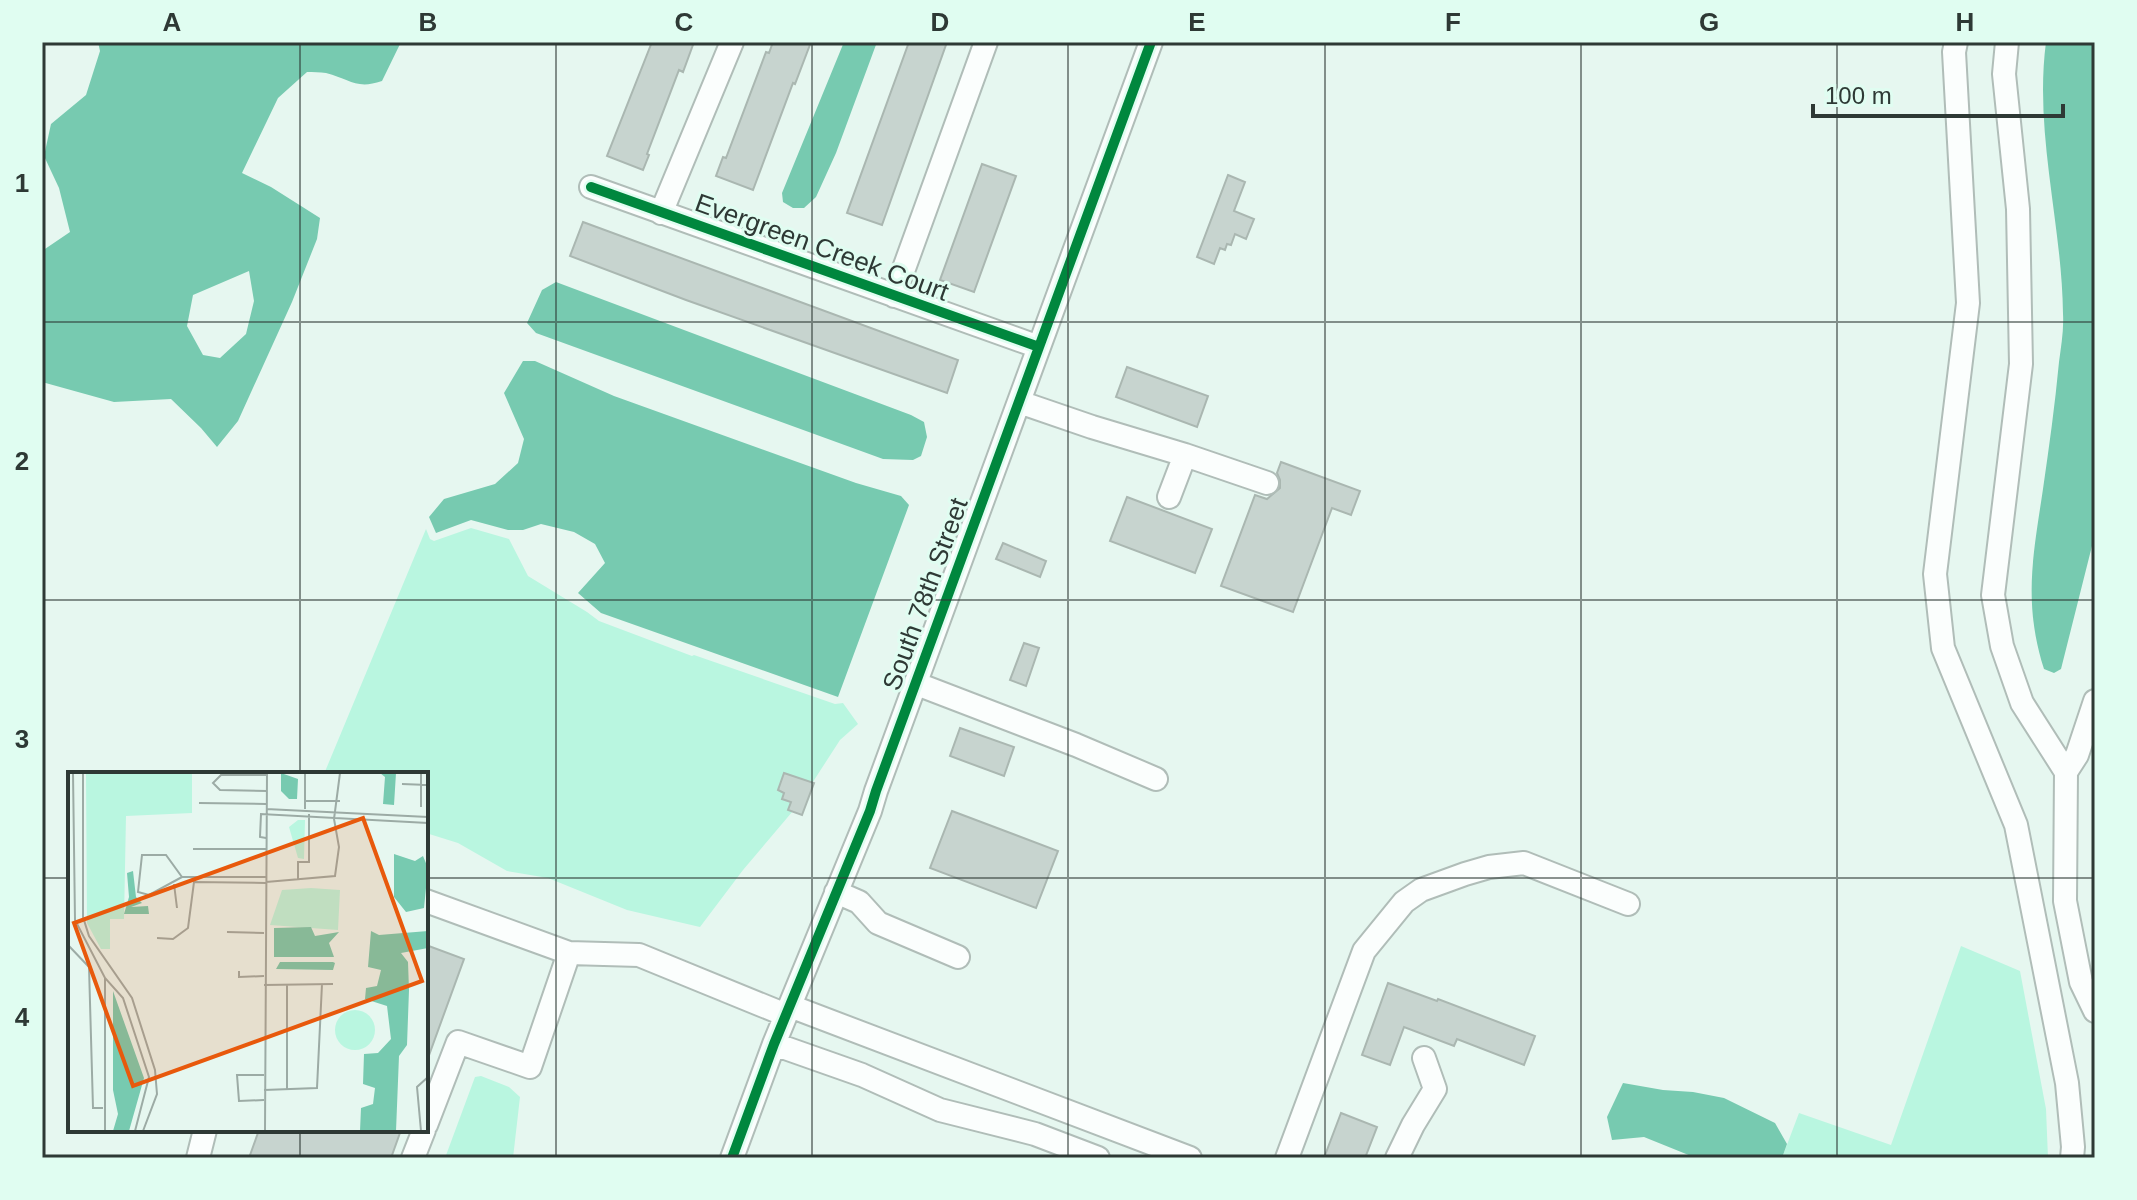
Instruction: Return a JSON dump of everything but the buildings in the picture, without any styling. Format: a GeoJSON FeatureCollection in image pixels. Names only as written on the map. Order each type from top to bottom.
{"type":"FeatureCollection","features":[{"type":"Feature","properties":{"kind":"street"},"geometry":{"type":"LineString","coordinates":[[661,213],[732,42]]}},
{"type":"Feature","properties":{"kind":"street"},"geometry":{"type":"LineString","coordinates":[[894,296],[986,42]]}},
{"type":"Feature","properties":{"kind":"street","name":"South 78th Street"},"geometry":{"type":"LineString","coordinates":[[732,1158],[774,1044],[870,811],[1151,42]]}},
{"type":"Feature","properties":{"kind":"street"},"geometry":{"type":"LineString","coordinates":[[1956,42],[1954,52],[1968,303],[1935,574],[1941,633],[1943,648],[2016,825],[2067,1083],[2072,1158]]}},
{"type":"Feature","properties":{"kind":"street"},"geometry":{"type":"LineString","coordinates":[[2007,42],[2004,74],[2018,209],[2021,364],[1993,595],[2002,646],[2022,703],[2066,772]]}},
{"type":"Feature","properties":{"kind":"street","name":"Evergreen Creek Court"},"geometry":{"type":"LineString","coordinates":[[591,187],[1039,347]]}},
{"type":"Feature","properties":{"kind":"street"},"geometry":{"type":"LineString","coordinates":[[1019,402],[1267,483]]}},
{"type":"Feature","properties":{"kind":"street"},"geometry":{"type":"LineString","coordinates":[[1169,497],[1185,455]]}},
{"type":"Feature","properties":{"kind":"street"},"geometry":{"type":"LineString","coordinates":[[917,684],[1156,779]]}},
{"type":"Feature","properties":{"kind":"street"},"geometry":{"type":"LineString","coordinates":[[2095,701],[2077,755],[2066,772],[2065,901],[2081,982],[2095,1011]]}},
{"type":"Feature","properties":{"kind":"street"},"geometry":{"type":"LineString","coordinates":[[1287,1158],[1364,951],[1404,902],[1421,890],[1465,874],[1489,867],[1524,863],[1628,904]]}},
{"type":"Feature","properties":{"kind":"street"},"geometry":{"type":"LineString","coordinates":[[836,892],[859,902],[878,923],[958,957]]}},
{"type":"Feature","properties":{"kind":"street"},"geometry":{"type":"LineString","coordinates":[[428,902],[569,953],[639,955],[1190,1158]]}},
{"type":"Feature","properties":{"kind":"street"},"geometry":{"type":"LineString","coordinates":[[428,1120],[458,1042],[530,1067],[569,953]]}},
{"type":"Feature","properties":{"kind":"street"},"geometry":{"type":"LineString","coordinates":[[774,1044],[862,1075],[940,1110],[1035,1134],[1098,1158]]}},
{"type":"Feature","properties":{"kind":"street"},"geometry":{"type":"LineString","coordinates":[[1397,1158],[1435,1089],[1424,1058]]}},
{"type":"Feature","properties":{"kind":"street"},"geometry":{"type":"LineString","coordinates":[[198,1158],[204,1132]]}},
{"type":"Feature","properties":{"kind":"street"},"geometry":{"type":"LineString","coordinates":[[413,1158],[423,1132]]}},
{"type":"Feature","properties":{"kind":"shaded area"},"geometry":{"type":"Polygon","coordinates":[[[98,42],[401,42],[382,81],[359,84],[326,73],[307,72],[278,98],[242,173],[320,218],[317,239],[292,302],[238,421],[217,447],[171,399],[114,402],[42,382],[42,251],[70,232],[59,188],[44,156],[51,124],[86,95],[100,51],[98,42]],[[249,271],[193,295],[187,326],[203,355],[220,358],[246,334],[254,301],[249,271]]]}},
{"type":"Feature","properties":{"kind":"shaded area"},"geometry":{"type":"Polygon","coordinates":[[[844,42],[877,42],[836,153],[816,197],[804,208],[793,208],[783,202],[782,193],[844,42]]]}},
{"type":"Feature","properties":{"kind":"shaded area"},"geometry":{"type":"Polygon","coordinates":[[[2046,42],[2095,42],[2095,534],[2061,669],[2054,673],[2044,669],[2032,601],[2033,558],[2063,326],[2043,110],[2046,42]]]}},
{"type":"Feature","properties":{"kind":"shaded area"},"geometry":{"type":"Polygon","coordinates":[[[556,282],[911,415],[924,422],[927,437],[921,456],[913,460],[883,459],[536,333],[527,323],[542,290],[556,282]]]}},
{"type":"Feature","properties":{"kind":"shaded area"},"geometry":{"type":"Polygon","coordinates":[[[523,361],[535,361],[614,396],[856,483],[901,496],[909,505],[838,697],[601,613],[578,593],[605,563],[595,544],[574,532],[541,524],[523,530],[508,530],[471,520],[436,533],[429,517],[444,499],[495,484],[518,463],[524,439],[504,393],[523,361]]]}},
{"type":"Feature","properties":{"kind":"shaded area"},"geometry":{"type":"Polygon","coordinates":[[[471,528],[509,539],[528,576],[599,621],[692,656],[835,704],[843,703],[858,724],[840,740],[798,805],[700,927],[627,910],[548,878],[507,871],[458,843],[428,834],[428,772],[325,772],[426,529],[434,541],[471,528]]]}},
{"type":"Feature","properties":{"kind":"shaded area"},"geometry":{"type":"Polygon","coordinates":[[[1961,946],[2020,971],[2046,1109],[2048,1158],[1782,1158],[1799,1113],[1891,1145],[1961,946]]]}},
{"type":"Feature","properties":{"kind":"shaded area"},"geometry":{"type":"Polygon","coordinates":[[[481,1076],[509,1087],[520,1097],[513,1158],[445,1158],[475,1077],[481,1076]]]}},
{"type":"Feature","properties":{"kind":"shaded area"},"geometry":{"type":"Polygon","coordinates":[[[1623,1083],[1724,1098],[1775,1123],[1787,1144],[1782,1158],[1696,1158],[1644,1137],[1612,1140],[1607,1117],[1623,1083]]]}},
{"type":"Feature","properties":{"kind":"cycle path"},"geometry":{"type":"LineString","coordinates":[[732,1158],[774,1044],[870,811],[1151,42]]}},
{"type":"Feature","properties":{"kind":"cycle path"},"geometry":{"type":"LineString","coordinates":[[591,187],[1039,347]]}}]}
